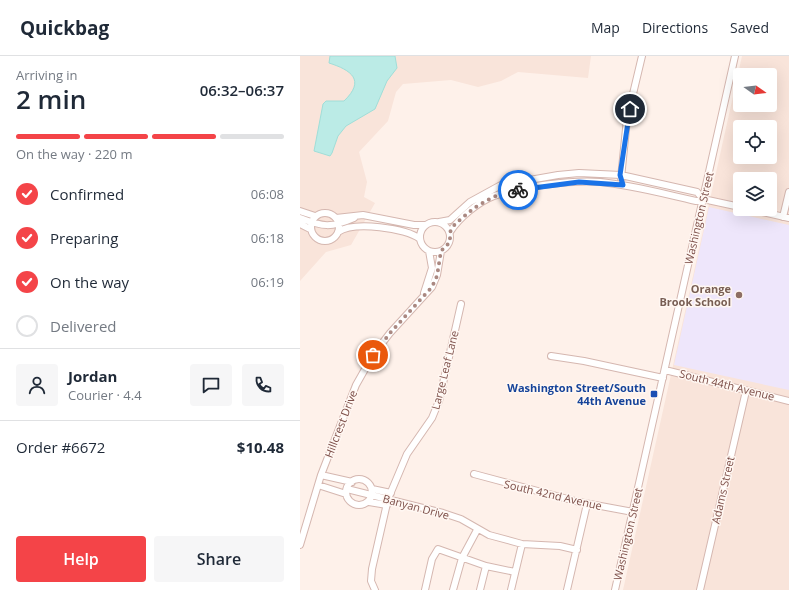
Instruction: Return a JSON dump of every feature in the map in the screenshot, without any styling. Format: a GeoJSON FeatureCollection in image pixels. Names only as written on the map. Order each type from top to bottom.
{"type":"FeatureCollection","features":[{"type":"Feature","properties":{"kind":"street"},"geometry":{"type":"LineString","coordinates":[[623,185],[620,175],[628,119],[642,56]]}},
{"type":"Feature","properties":{"kind":"street","name":"Washington Street"},"geometry":{"type":"LineString","coordinates":[[615,590],[735,56]]}},
{"type":"Feature","properties":{"kind":"street"},"geometry":{"type":"LineString","coordinates":[[336,218],[363,215],[414,225],[425,225],[434,221],[439,222],[450,220],[470,202],[501,185],[579,173],[620,175],[697,192],[703,199],[733,205]]}},
{"type":"Feature","properties":{"kind":"street","name":"Hillcrest Drive"},"geometry":{"type":"LineString","coordinates":[[300,545],[321,475],[356,385],[373,355],[390,333],[432,287],[437,276],[441,251],[450,242],[450,232],[455,224],[474,208],[493,197],[579,182],[623,185],[696,201],[703,199]]}},
{"type":"Feature","properties":{"kind":"street"},"geometry":{"type":"LineString","coordinates":[[786,217],[789,192]]}},
{"type":"Feature","properties":{"kind":"street"},"geometry":{"type":"LineString","coordinates":[[300,211],[315,216],[324,213],[333,215],[339,225],[338,232]]}},
{"type":"Feature","properties":{"kind":"street"},"geometry":{"type":"LineString","coordinates":[[300,224],[311,226],[339,225],[363,215]]}},
{"type":"Feature","properties":{"kind":"street"},"geometry":{"type":"LineString","coordinates":[[315,216],[311,226],[314,237],[322,242],[332,240],[338,232],[343,229],[362,226],[381,228],[412,235],[420,239]]}},
{"type":"Feature","properties":{"kind":"street"},"geometry":{"type":"LineString","coordinates":[[300,218],[311,226]]}},
{"type":"Feature","properties":{"kind":"street"},"geometry":{"type":"LineString","coordinates":[[439,222],[448,228],[450,232]]}},
{"type":"Feature","properties":{"kind":"street"},"geometry":{"type":"LineString","coordinates":[[425,225],[422,229],[420,239],[422,244],[429,251],[441,251]]}},
{"type":"Feature","properties":{"kind":"street","name":"Hillcrest Drive"},"geometry":{"type":"LineString","coordinates":[[422,298],[432,268],[429,251]]}},
{"type":"Feature","properties":{"kind":"street","name":"Large Leaf Lane"},"geometry":{"type":"LineString","coordinates":[[375,590],[371,582],[372,569],[389,499],[407,454],[432,418],[439,401],[461,304]]}},
{"type":"Feature","properties":{"kind":"street"},"geometry":{"type":"LineString","coordinates":[[551,356],[584,361],[663,378]]}},
{"type":"Feature","properties":{"kind":"street","name":"South 44th Avenue"},"geometry":{"type":"LineString","coordinates":[[665,370],[789,401]]}},
{"type":"Feature","properties":{"kind":"street","name":"Adams Street"},"geometry":{"type":"LineString","coordinates":[[700,590],[746,391]]}},
{"type":"Feature","properties":{"kind":"street","name":"South 42nd Avenue"},"geometry":{"type":"LineString","coordinates":[[474,474],[587,504],[633,512]]}},
{"type":"Feature","properties":{"kind":"street"},"geometry":{"type":"LineString","coordinates":[[321,475],[352,482],[355,480],[364,480],[368,482],[371,496],[357,505],[350,501],[346,492],[352,482]]}},
{"type":"Feature","properties":{"kind":"street","name":"Banyan Drive"},"geometry":{"type":"LineString","coordinates":[[318,485],[346,492],[389,499],[443,513],[461,519],[477,530],[489,535],[522,544],[560,546],[577,550]]}},
{"type":"Feature","properties":{"kind":"street"},"geometry":{"type":"LineString","coordinates":[[567,590],[587,504]]}},
{"type":"Feature","properties":{"kind":"street"},"geometry":{"type":"LineString","coordinates":[[453,590],[462,558],[477,530]]}},
{"type":"Feature","properties":{"kind":"street"},"geometry":{"type":"LineString","coordinates":[[511,590],[522,544]]}},
{"type":"Feature","properties":{"kind":"street"},"geometry":{"type":"LineString","coordinates":[[425,590],[432,559],[438,549],[486,566],[515,572]]}},
{"type":"Feature","properties":{"kind":"street"},"geometry":{"type":"LineString","coordinates":[[480,590],[486,566]]}},
{"type":"Feature","properties":{"kind":"shaded area"},"geometry":{"type":"Polygon","coordinates":[[[300,56],[591,56],[588,78],[518,72],[501,81],[478,87],[451,80],[403,84],[396,92],[388,121],[359,152],[367,182],[364,197],[375,203],[351,245],[326,252],[300,281],[300,56]]]}},
{"type":"Feature","properties":{"kind":"shaded area"},"geometry":{"type":"Polygon","coordinates":[[[742,56],[789,56],[789,590],[623,590],[733,96],[733,112],[777,112],[777,68],[739,68],[742,56]]]}},
{"type":"Feature","properties":{"kind":"shaded area","name":"Orange Brook School"},"geometry":{"type":"Polygon","coordinates":[[[709,207],[733,212],[733,216],[749,216],[789,225],[789,390],[674,365],[709,207]]]}},
{"type":"Feature","properties":{"kind":"water"},"geometry":{"type":"Polygon","coordinates":[[[330,56],[395,56],[397,68],[387,81],[375,109],[346,126],[338,136],[330,156],[314,151],[323,104],[326,101],[344,101],[351,94],[355,82],[353,77],[344,69],[329,63],[330,56]]]}},
{"type":"Feature","properties":{"kind":"way so far"},"geometry":{"type":"LineString","coordinates":[[373,355],[390,333],[432,287],[437,276],[438,261],[441,251],[447,247],[450,242],[450,232],[455,224],[459,223],[474,208],[493,197],[518,190]]}},
{"type":"Feature","properties":{"kind":"place","name":"Orange Brook School"},"geometry":{"type":"Point","coordinates":[739,295]}},
{"type":"Feature","properties":{"kind":"place","name":"Washington Street/South 44th Avenue"},"geometry":{"type":"Point","coordinates":[654,394]}},
{"type":"Feature","properties":{"kind":"route"},"geometry":{"type":"LineString","coordinates":[[518,190],[579,182],[598,182],[623,185],[620,175],[630,109]]}}]}
